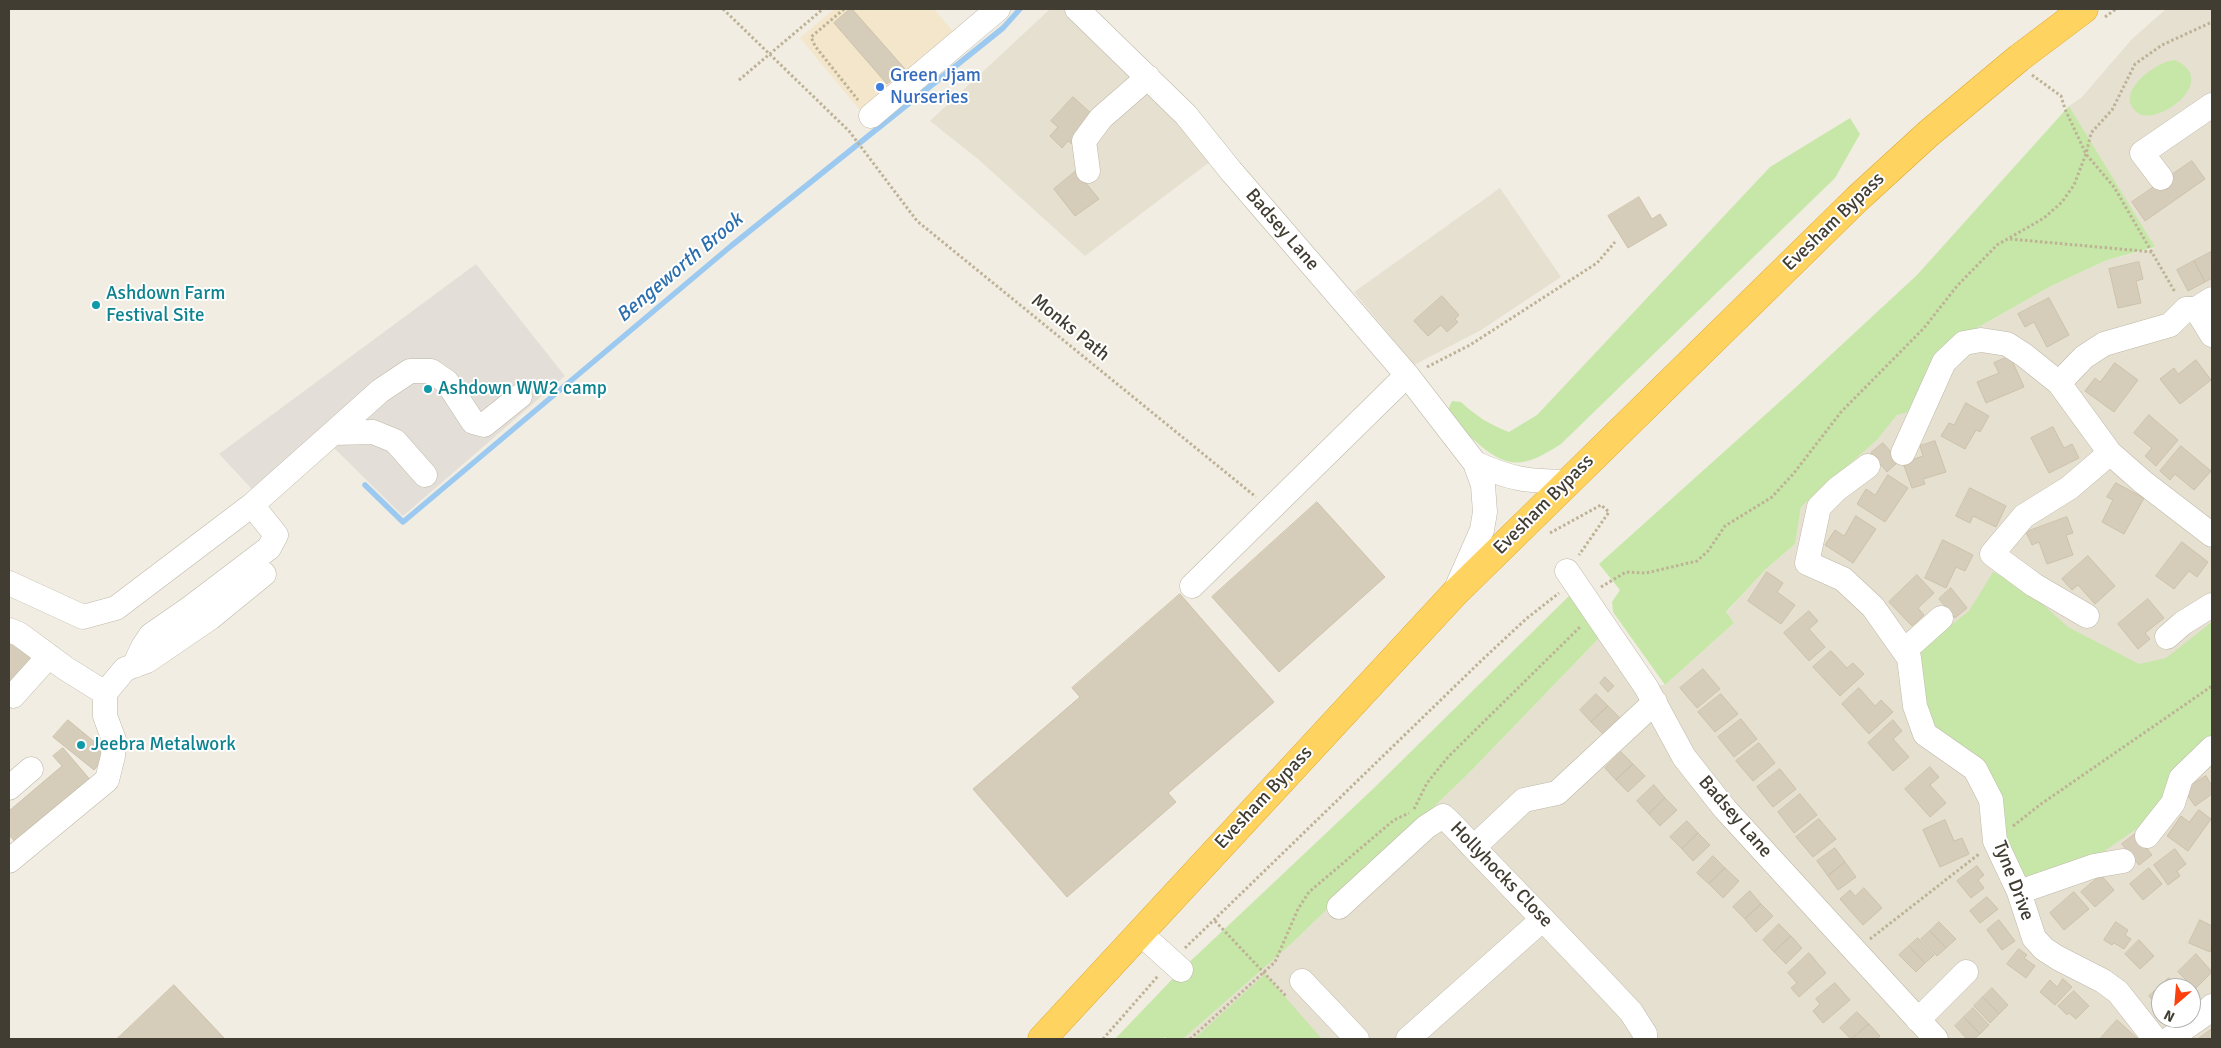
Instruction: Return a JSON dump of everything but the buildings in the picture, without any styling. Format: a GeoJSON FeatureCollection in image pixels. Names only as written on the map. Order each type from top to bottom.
{"type":"FeatureCollection","features":[{"type":"Feature","properties":{"kind":"highway","name":"Evesham Bypass"},"geometry":{"type":"LineString","coordinates":[[1042,1039],[1455,593],[1567,482],[1857,199],[1966,102],[2019,58],[2084,9]]}},
{"type":"Feature","properties":{"kind":"street"},"geometry":{"type":"LineString","coordinates":[[871,116],[998,9]]}},
{"type":"Feature","properties":{"kind":"street","name":"Badsey Lane"},"geometry":{"type":"LineString","coordinates":[[1077,9],[1186,115],[1231,171],[1408,377],[1475,464],[1483,485],[1485,512],[1482,530],[1455,593]]}},
{"type":"Feature","properties":{"kind":"street"},"geometry":{"type":"LineString","coordinates":[[1088,171],[1084,141],[1101,118],[1148,77]]}},
{"type":"Feature","properties":{"kind":"street"},"geometry":{"type":"LineString","coordinates":[[2161,178],[2142,153],[2212,105]]}},
{"type":"Feature","properties":{"kind":"street"},"geometry":{"type":"LineString","coordinates":[[2059,383],[2084,357],[2104,344],[2170,325],[2198,306],[2212,335]]}},
{"type":"Feature","properties":{"kind":"street"},"geometry":{"type":"LineString","coordinates":[[1903,453],[1944,362],[1964,344],[1982,340],[2007,344],[2059,383],[2110,453],[2144,482],[2209,526]]}},
{"type":"Feature","properties":{"kind":"street"},"geometry":{"type":"LineString","coordinates":[[9,583],[82,617],[116,608],[252,505],[380,392],[410,371],[431,371],[447,382],[473,422],[484,425],[520,396]]}},
{"type":"Feature","properties":{"kind":"street"},"geometry":{"type":"LineString","coordinates":[[1192,586],[1270,508],[1408,377]]}},
{"type":"Feature","properties":{"kind":"street"},"geometry":{"type":"LineString","coordinates":[[333,433],[373,432],[395,441],[425,474]]}},
{"type":"Feature","properties":{"kind":"street"},"geometry":{"type":"LineString","coordinates":[[2086,616],[2034,585],[1992,554],[2024,516],[2069,488],[2110,453]]}},
{"type":"Feature","properties":{"kind":"street","name":"Badsey Lane"},"geometry":{"type":"LineString","coordinates":[[1475,464],[1503,476],[1528,481],[1567,482]]}},
{"type":"Feature","properties":{"kind":"street","name":"Tyne Drive"},"geometry":{"type":"LineString","coordinates":[[1868,466],[1837,489],[1819,507],[1807,563],[1843,579],[1874,607],[1909,658],[1915,706],[1925,734],[1975,769],[1991,800],[1996,841],[2019,892],[2034,938],[2044,949],[2118,992],[2156,1039]]}},
{"type":"Feature","properties":{"kind":"street"},"geometry":{"type":"LineString","coordinates":[[134,666],[151,634],[190,608],[269,548],[276,535],[252,505]]}},
{"type":"Feature","properties":{"kind":"street"},"geometry":{"type":"LineString","coordinates":[[9,861],[107,780],[113,756],[114,740],[106,716],[105,694],[125,670],[147,661],[210,618],[264,574]]}},
{"type":"Feature","properties":{"kind":"street","name":"Badsey Lane"},"geometry":{"type":"LineString","coordinates":[[1580,590],[1655,702],[1684,757],[1725,809],[1936,1039]]}},
{"type":"Feature","properties":{"kind":"street"},"geometry":{"type":"LineString","coordinates":[[2168,637],[2183,623],[2212,604]]}},
{"type":"Feature","properties":{"kind":"street"},"geometry":{"type":"LineString","coordinates":[[1904,651],[1941,618]]}},
{"type":"Feature","properties":{"kind":"street"},"geometry":{"type":"LineString","coordinates":[[9,630],[19,634],[105,694]]}},
{"type":"Feature","properties":{"kind":"street"},"geometry":{"type":"LineString","coordinates":[[13,696],[49,656]]}},
{"type":"Feature","properties":{"kind":"street"},"geometry":{"type":"LineString","coordinates":[[1474,847],[1524,800],[1557,793],[1655,702]]}},
{"type":"Feature","properties":{"kind":"street"},"geometry":{"type":"LineString","coordinates":[[2147,836],[2173,803],[2180,778],[2212,748]]}},
{"type":"Feature","properties":{"kind":"street"},"geometry":{"type":"LineString","coordinates":[[9,788],[31,769]]}},
{"type":"Feature","properties":{"kind":"street","name":"Hollyhocks Close"},"geometry":{"type":"LineString","coordinates":[[1339,907],[1426,827],[1443,816],[1462,832],[1474,847],[1631,1012],[1645,1034],[1645,1039]]}},
{"type":"Feature","properties":{"kind":"street"},"geometry":{"type":"LineString","coordinates":[[2019,892],[2094,866],[2123,861]]}},
{"type":"Feature","properties":{"kind":"street"},"geometry":{"type":"LineString","coordinates":[[1408,1039],[1543,919]]}},
{"type":"Feature","properties":{"kind":"street"},"geometry":{"type":"LineString","coordinates":[[1140,933],[1176,966]]}},
{"type":"Feature","properties":{"kind":"street"},"geometry":{"type":"LineString","coordinates":[[1918,1020],[1966,972]]}},
{"type":"Feature","properties":{"kind":"street"},"geometry":{"type":"LineString","coordinates":[[1296,990],[1357,1039]]}},
{"type":"Feature","properties":{"kind":"street"},"geometry":{"type":"LineString","coordinates":[[2169,1039],[2205,1014],[2212,1006]]}},
{"type":"Feature","properties":{"kind":"path"},"geometry":{"type":"LineString","coordinates":[[723,9],[771,54]]}},
{"type":"Feature","properties":{"kind":"path"},"geometry":{"type":"LineString","coordinates":[[739,80],[824,9]]}},
{"type":"Feature","properties":{"kind":"path"},"geometry":{"type":"LineString","coordinates":[[844,9],[811,36],[816,46],[871,116]]}},
{"type":"Feature","properties":{"kind":"path"},"geometry":{"type":"LineString","coordinates":[[1103,1039],[1176,966],[1214,920],[1482,659],[1526,619],[1580,590],[1626,572],[1646,573],[1697,561],[1708,551],[1725,526],[1772,496],[1794,473],[1841,412],[1924,328],[1957,286],[1997,245],[2044,218],[2062,202],[2074,185],[2086,154],[2091,133],[2112,110],[2135,64],[2162,45],[2212,22]]}},
{"type":"Feature","properties":{"kind":"path","name":"Monks Path"},"geometry":{"type":"LineString","coordinates":[[771,54],[849,132],[917,221],[1270,508]]}},
{"type":"Feature","properties":{"kind":"path"},"geometry":{"type":"LineString","coordinates":[[2033,76],[2060,96],[2086,154],[2114,187],[2153,252],[2198,306]]}},
{"type":"Feature","properties":{"kind":"path"},"geometry":{"type":"LineString","coordinates":[[2009,239],[2153,252]]}},
{"type":"Feature","properties":{"kind":"path"},"geometry":{"type":"LineString","coordinates":[[1408,377],[1470,345],[1597,263],[1614,242]]}},
{"type":"Feature","properties":{"kind":"path"},"geometry":{"type":"LineString","coordinates":[[1414,811],[1427,783],[1580,590],[1609,512],[1601,505],[1545,536],[1529,520]]}},
{"type":"Feature","properties":{"kind":"path"},"geometry":{"type":"LineString","coordinates":[[1856,951],[2041,804],[2212,686]]}},
{"type":"Feature","properties":{"kind":"path"},"geometry":{"type":"LineString","coordinates":[[1214,920],[1265,974],[1296,990]]}},
{"type":"Feature","properties":{"kind":"path"},"geometry":{"type":"LineString","coordinates":[[1190,1039],[1265,974]]}},
{"type":"Feature","properties":{"kind":"shaded area","name":"Green Jjam Nurseries"},"geometry":{"type":"Polygon","coordinates":[[[834,9],[934,9],[967,48],[873,126],[800,38],[834,9]]]}},
{"type":"Feature","properties":{"kind":"shaded area"},"geometry":{"type":"Polygon","coordinates":[[[1050,9],[1077,9],[1219,155],[1085,256],[978,159],[930,121],[1050,9]]]}},
{"type":"Feature","properties":{"kind":"shaded area"},"geometry":{"type":"Polygon","coordinates":[[[2166,9],[2212,9],[2212,1039],[1183,1039],[1290,945],[1469,773],[1602,635],[1641,686],[1665,685],[1734,623],[1726,613],[1766,569],[1795,544],[1801,507],[1877,440],[1897,415],[1945,346],[2051,286],[2107,260],[2155,248],[2069,106],[2082,97],[2132,39],[2166,9]]]}},
{"type":"Feature","properties":{"kind":"shaded area"},"geometry":{"type":"Polygon","coordinates":[[[1500,188],[1561,277],[1481,330],[1414,365],[1354,292],[1500,188]]]}},
{"type":"Feature","properties":{"kind":"shaded area","name":"Ashdown WW2 camp"},"geometry":{"type":"Polygon","coordinates":[[[476,264],[565,376],[403,516],[331,445],[265,503],[219,454],[476,264]]]}},
{"type":"Feature","properties":{"kind":"green space"},"geometry":{"type":"Polygon","coordinates":[[[2175,60],[2187,69],[2191,79],[2189,90],[2181,100],[2158,114],[2147,116],[2138,113],[2131,105],[2130,97],[2133,88],[2148,72],[2175,60]]]}},
{"type":"Feature","properties":{"kind":"green space"},"geometry":{"type":"Polygon","coordinates":[[[2069,106],[2155,247],[2107,260],[2051,286],[1945,346],[1909,412],[1897,415],[1877,440],[1801,507],[1795,544],[1766,569],[1726,612],[1734,623],[1665,685],[1613,612],[1612,602],[1620,590],[1599,564],[1795,388],[1917,275],[2069,106]]]}},
{"type":"Feature","properties":{"kind":"green space"},"geometry":{"type":"Polygon","coordinates":[[[1850,118],[1860,134],[1835,178],[1561,444],[1536,458],[1516,462],[1506,461],[1485,449],[1459,426],[1448,410],[1452,401],[1461,402],[1484,420],[1509,432],[1537,415],[1770,167],[1850,118]]]}},
{"type":"Feature","properties":{"kind":"green space"},"geometry":{"type":"Polygon","coordinates":[[[1993,572],[2023,587],[2068,627],[2139,664],[2166,658],[2212,622],[2212,737],[2155,816],[2090,861],[2018,886],[1991,800],[1925,734],[1909,658],[1969,611],[1993,572]]]}},
{"type":"Feature","properties":{"kind":"green space"},"geometry":{"type":"Polygon","coordinates":[[[1570,595],[1602,635],[1469,773],[1290,945],[1183,1039],[1167,1039],[1165,1037],[1163,1039],[1115,1039],[1181,970],[1375,787],[1570,595]]]}},
{"type":"Feature","properties":{"kind":"green space"},"geometry":{"type":"Polygon","coordinates":[[[1265,974],[1322,1039],[1194,1039],[1265,974]]]}},
{"type":"Feature","properties":{"kind":"waterway","name":"Bengeworth Brook"},"geometry":{"type":"LineString","coordinates":[[365,485],[403,522],[731,246],[1003,28],[1020,9]]}},
{"type":"Feature","properties":{"kind":"place","name":"Green Jjam Nurseries"},"geometry":{"type":"Point","coordinates":[880,87]}},
{"type":"Feature","properties":{"kind":"place","name":"Ashdown Farm Festival Site"},"geometry":{"type":"Point","coordinates":[96,305]}},
{"type":"Feature","properties":{"kind":"place","name":"Ashdown WW2 camp"},"geometry":{"type":"Point","coordinates":[428,389]}},
{"type":"Feature","properties":{"kind":"place","name":"Jeebra Metalwork"},"geometry":{"type":"Point","coordinates":[81,745]}}]}
